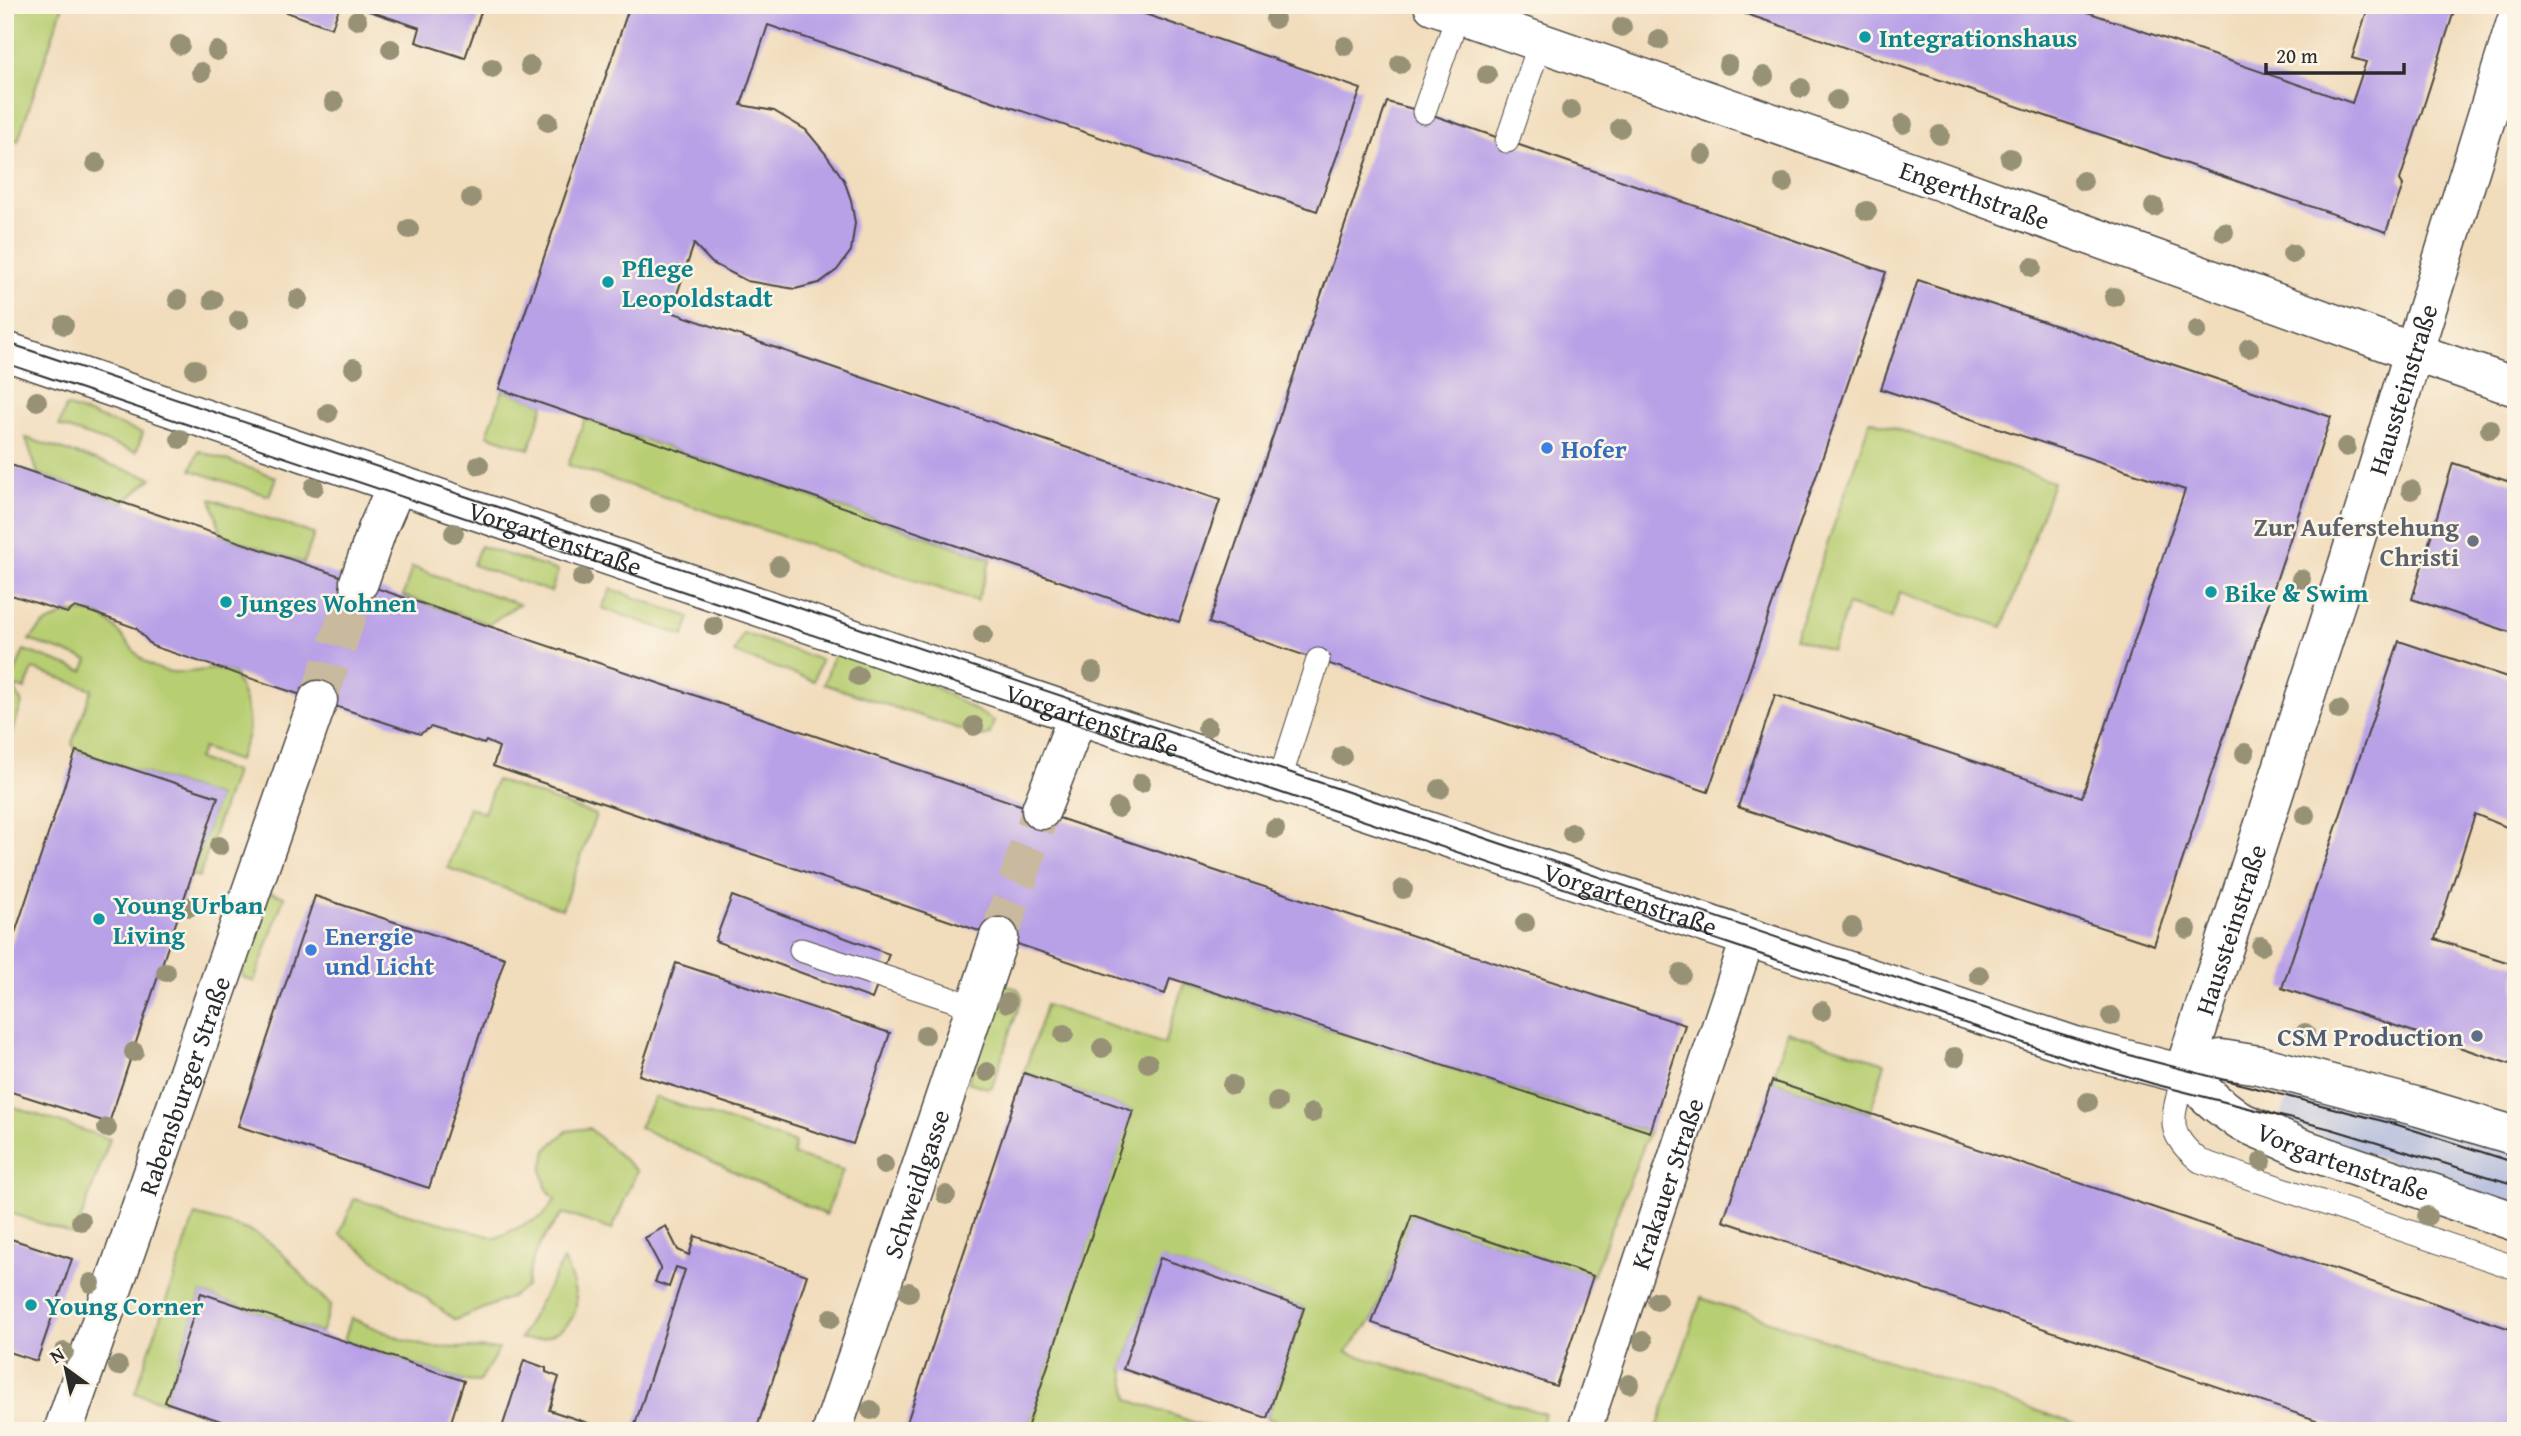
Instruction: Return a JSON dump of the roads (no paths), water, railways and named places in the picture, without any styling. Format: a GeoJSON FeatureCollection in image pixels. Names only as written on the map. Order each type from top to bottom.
{"type":"FeatureCollection","features":[{"type":"Feature","properties":{"kind":"street","name":"Engerthstraße"},"geometry":{"type":"LineString","coordinates":[[1446,10],[1939,181],[2516,387]]}},
{"type":"Feature","properties":{"kind":"street","name":"Haussteinstraße"},"geometry":{"type":"LineString","coordinates":[[2183,1074],[2337,599],[2516,22]]}},
{"type":"Feature","properties":{"kind":"street","name":"Vorgartenstraße"},"geometry":{"type":"LineString","coordinates":[[5,351],[1078,715],[1748,938],[2075,1046],[2183,1074],[2240,1121],[2301,1148],[2516,1222]]}},
{"type":"Feature","properties":{"kind":"street"},"geometry":{"type":"LineString","coordinates":[[359,582],[397,484]]}},
{"type":"Feature","properties":{"kind":"street","name":"Rabensburger Straße"},"geometry":{"type":"LineString","coordinates":[[63,1431],[318,700]]}},
{"type":"Feature","properties":{"kind":"street"},"geometry":{"type":"LineString","coordinates":[[1041,810],[1078,715]]}},
{"type":"Feature","properties":{"kind":"street","name":"Schweidlgasse"},"geometry":{"type":"LineString","coordinates":[[832,1431],[999,937]]}},
{"type":"Feature","properties":{"kind":"street","name":"Krakauer Straße"},"geometry":{"type":"LineString","coordinates":[[1584,1431],[1748,938]]}},
{"type":"Feature","properties":{"kind":"street"},"geometry":{"type":"LineString","coordinates":[[2183,1074],[2221,1059],[2259,1065],[2419,1107],[2516,1136]]}},
{"type":"Feature","properties":{"kind":"lane"},"geometry":{"type":"LineString","coordinates":[[1424,112],[1446,10]]}},
{"type":"Feature","properties":{"kind":"lane"},"geometry":{"type":"LineString","coordinates":[[1507,141],[1541,43]]}},
{"type":"Feature","properties":{"kind":"lane"},"geometry":{"type":"LineString","coordinates":[[1279,782],[1318,660]]}},
{"type":"Feature","properties":{"kind":"lane"},"geometry":{"type":"LineString","coordinates":[[801,950],[975,1007]]}},
{"type":"Feature","properties":{"kind":"lane"},"geometry":{"type":"LineString","coordinates":[[2183,1074],[2173,1121],[2175,1135],[2184,1149],[2200,1161],[2516,1268]]}},
{"type":"Feature","properties":{"kind":"tunnel"},"geometry":{"type":"LineString","coordinates":[[318,700],[359,582]]}},
{"type":"Feature","properties":{"kind":"tunnel"},"geometry":{"type":"LineString","coordinates":[[999,937],[1041,810]]}},
{"type":"Feature","properties":{"kind":"tram line"},"geometry":{"type":"LineString","coordinates":[[5,342],[1411,813],[2055,1032],[2136,1057],[2398,1125],[2516,1163]]}},
{"type":"Feature","properties":{"kind":"tram line"},"geometry":{"type":"LineString","coordinates":[[5,363],[2086,1064],[2331,1129],[2516,1185]]}},
{"type":"Feature","properties":{"kind":"place","name":"Integrationshaus"},"geometry":{"type":"Point","coordinates":[1865,37]}},
{"type":"Feature","properties":{"kind":"place","name":"Pflege Leopoldstadt"},"geometry":{"type":"Point","coordinates":[608,282]}},
{"type":"Feature","properties":{"kind":"place","name":"Hofer"},"geometry":{"type":"Point","coordinates":[1547,448]}},
{"type":"Feature","properties":{"kind":"place","name":"Zur Auferstehung Christi"},"geometry":{"type":"Point","coordinates":[2473,541]}},
{"type":"Feature","properties":{"kind":"place","name":"Bike & Swim"},"geometry":{"type":"Point","coordinates":[2211,592]}},
{"type":"Feature","properties":{"kind":"place","name":"Junges Wohnen"},"geometry":{"type":"Point","coordinates":[226,602]}},
{"type":"Feature","properties":{"kind":"place","name":"Young Urban Living"},"geometry":{"type":"Point","coordinates":[99,919]}},
{"type":"Feature","properties":{"kind":"place","name":"Energie und Licht"},"geometry":{"type":"Point","coordinates":[311,950]}},
{"type":"Feature","properties":{"kind":"place","name":"CSM Production"},"geometry":{"type":"Point","coordinates":[2477,1036]}},
{"type":"Feature","properties":{"kind":"place","name":"Young Corner"},"geometry":{"type":"Point","coordinates":[31,1305]}}]}
